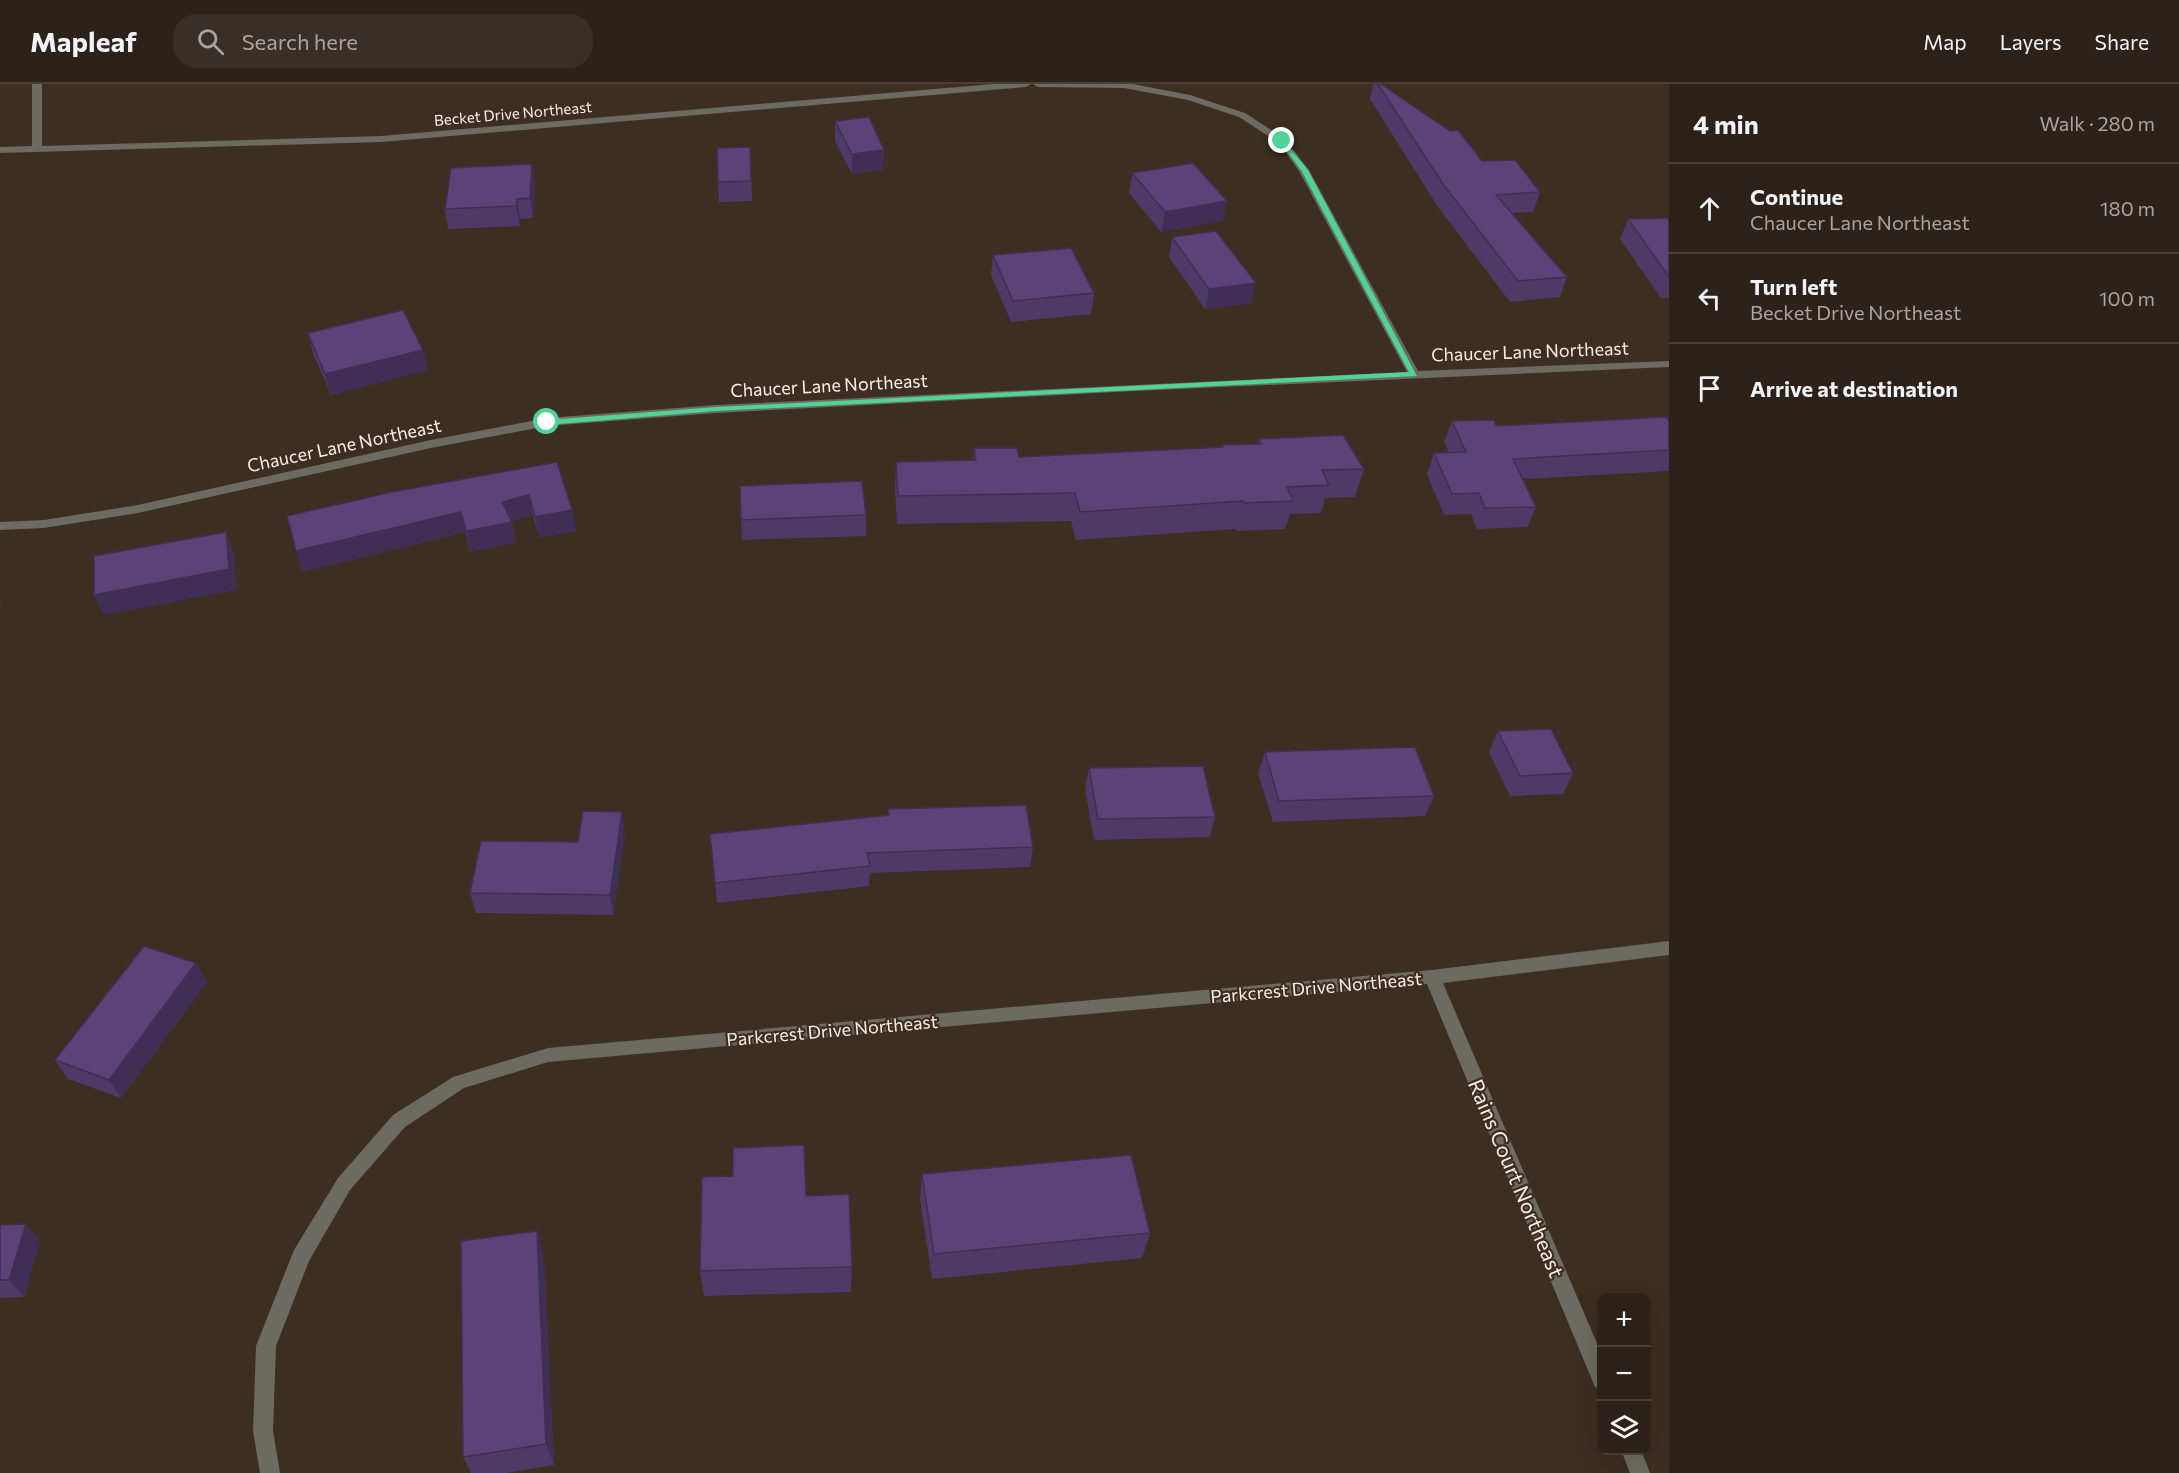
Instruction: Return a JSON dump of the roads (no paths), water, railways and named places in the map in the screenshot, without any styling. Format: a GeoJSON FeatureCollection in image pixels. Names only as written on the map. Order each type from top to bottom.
{"type":"FeatureCollection","features":[{"type":"Feature","properties":{"kind":"street"},"geometry":{"type":"LineString","coordinates":[[37,84],[37,148]]}},
{"type":"Feature","properties":{"kind":"street","name":"Becket Drive Northeast"},"geometry":{"type":"LineString","coordinates":[[0,150],[381,139],[1026,84]]}},
{"type":"Feature","properties":{"kind":"street"},"geometry":{"type":"LineString","coordinates":[[1038,84],[1125,85],[1190,98],[1242,115],[1282,141],[1304,170],[1414,374]]}},
{"type":"Feature","properties":{"kind":"street","name":"Chaucer Lane Northeast"},"geometry":{"type":"LineString","coordinates":[[0,526],[44,524],[138,508],[431,444],[547,422],[716,409],[1414,374],[1669,364]]}},
{"type":"Feature","properties":{"kind":"street","name":"Parkcrest Drive Northeast"},"geometry":{"type":"LineString","coordinates":[[270,1473],[263,1431],[266,1346],[301,1256],[344,1184],[399,1121],[459,1082],[548,1055],[1432,977],[1669,948]]}},
{"type":"Feature","properties":{"kind":"street","name":"Rains Court Northeast"},"geometry":{"type":"LineString","coordinates":[[1432,977],[1597,1368]]}},
{"type":"Feature","properties":{"kind":"street"},"geometry":{"type":"LineString","coordinates":[[1633,1455],[1640,1473]]}}]}
